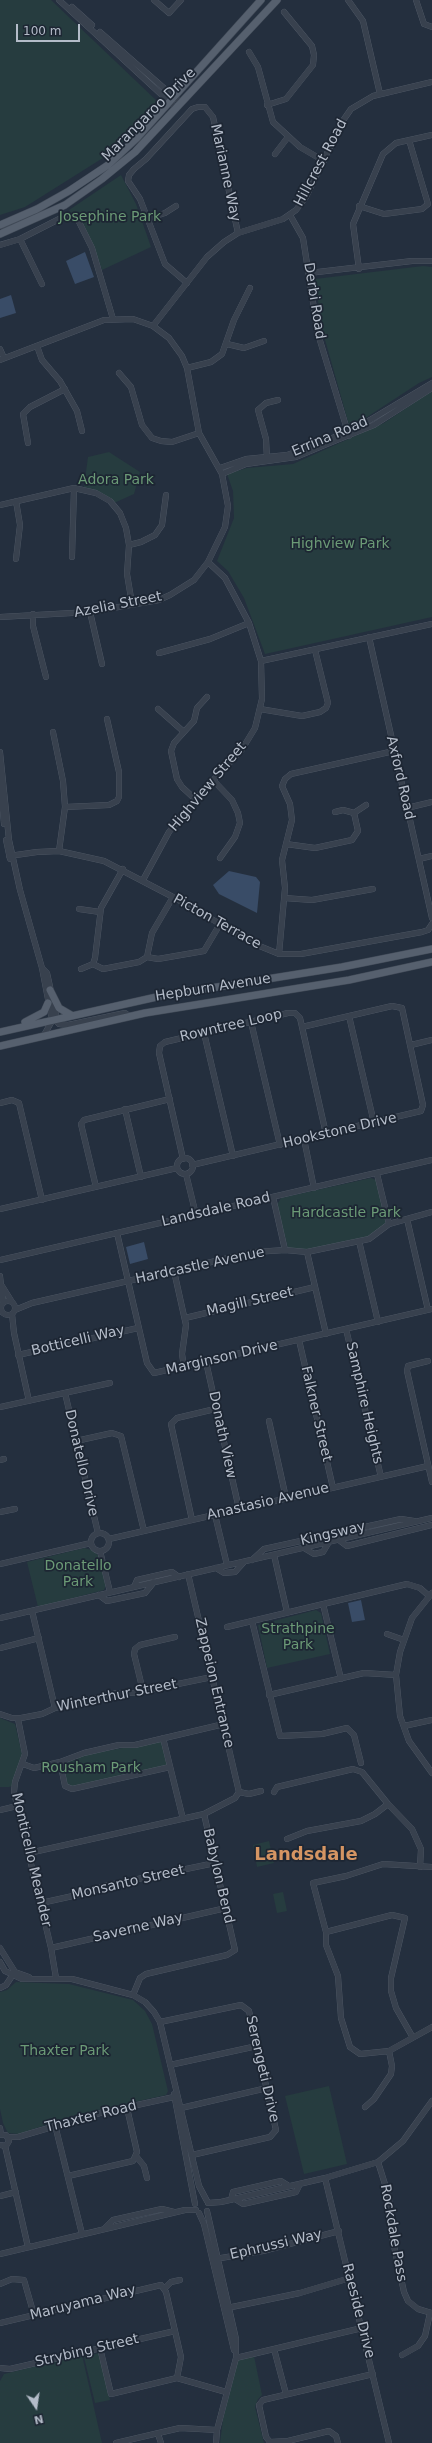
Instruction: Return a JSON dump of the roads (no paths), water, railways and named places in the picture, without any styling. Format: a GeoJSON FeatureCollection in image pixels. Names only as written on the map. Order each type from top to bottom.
{"type":"FeatureCollection","features":[{"type":"Feature","properties":{"kind":"main road","name":"Marangaroo Drive"},"geometry":{"type":"LineString","coordinates":[[0,225],[37,209],[89,179],[137,138],[262,0]]}},
{"type":"Feature","properties":{"kind":"main road","name":"Marangaroo Drive"},"geometry":{"type":"LineString","coordinates":[[0,234],[65,205],[102,179],[135,152],[277,0]]}},
{"type":"Feature","properties":{"kind":"main road","name":"Hepburn Avenue"},"geometry":{"type":"LineString","coordinates":[[0,1032],[161,996],[384,959],[432,949]]}},
{"type":"Feature","properties":{"kind":"main road","name":"Hepburn Avenue"},"geometry":{"type":"LineString","coordinates":[[0,1046],[129,1016],[349,980],[431,964]]}},
{"type":"Feature","properties":{"kind":"main road"},"geometry":{"type":"LineString","coordinates":[[50,990],[59,1008],[71,1015]]}},
{"type":"Feature","properties":{"kind":"main road"},"geometry":{"type":"LineString","coordinates":[[0,1028],[36,1017],[44,1012],[48,1003]]}},
{"type":"Feature","properties":{"kind":"street"},"geometry":{"type":"LineString","coordinates":[[59,0],[171,99]]}},
{"type":"Feature","properties":{"kind":"street"},"geometry":{"type":"LineString","coordinates":[[64,0],[178,106]]}},
{"type":"Feature","properties":{"kind":"street"},"geometry":{"type":"LineString","coordinates":[[154,0],[169,13],[181,0]]}},
{"type":"Feature","properties":{"kind":"street"},"geometry":{"type":"LineString","coordinates":[[348,0],[363,21],[380,94]]}},
{"type":"Feature","properties":{"kind":"street"},"geometry":{"type":"LineString","coordinates":[[416,0],[424,24],[432,27]]}},
{"type":"Feature","properties":{"kind":"street"},"geometry":{"type":"LineString","coordinates":[[267,105],[286,99],[313,65],[314,55],[312,46],[284,12]]}},
{"type":"Feature","properties":{"kind":"street"},"geometry":{"type":"LineString","coordinates":[[248,52],[258,67],[272,122],[288,137],[324,161]]}},
{"type":"Feature","properties":{"kind":"street","name":"Hillcrest Road"},"geometry":{"type":"LineString","coordinates":[[153,326],[207,257],[238,233],[290,214],[306,197],[342,122],[351,109],[362,101],[380,94],[432,82]]}},
{"type":"Feature","properties":{"kind":"street","name":"Marianne Way"},"geometry":{"type":"LineString","coordinates":[[187,283],[165,264],[140,199],[128,181],[129,175],[192,109],[205,108],[213,117],[238,233]]}},
{"type":"Feature","properties":{"kind":"street"},"geometry":{"type":"LineString","coordinates":[[359,269],[353,224],[359,206],[383,154],[396,143],[432,135]]}},
{"type":"Feature","properties":{"kind":"street"},"geometry":{"type":"LineString","coordinates":[[275,154],[288,137]]}},
{"type":"Feature","properties":{"kind":"street"},"geometry":{"type":"LineString","coordinates":[[359,206],[384,214],[422,209],[428,204],[409,140]]}},
{"type":"Feature","properties":{"kind":"street"},"geometry":{"type":"LineString","coordinates":[[147,220],[165,213],[176,206]]}},
{"type":"Feature","properties":{"kind":"street","name":"Derbi Road"},"geometry":{"type":"LineString","coordinates":[[290,214],[304,238],[318,334],[348,434]]}},
{"type":"Feature","properties":{"kind":"street"},"geometry":{"type":"LineString","coordinates":[[0,245],[20,239],[66,216],[72,216],[78,220],[92,248],[113,319]]}},
{"type":"Feature","properties":{"kind":"street"},"geometry":{"type":"LineString","coordinates":[[20,239],[42,284]]}},
{"type":"Feature","properties":{"kind":"street"},"geometry":{"type":"LineString","coordinates":[[309,273],[359,269],[412,261],[432,261]]}},
{"type":"Feature","properties":{"kind":"street"},"geometry":{"type":"LineString","coordinates":[[187,368],[211,362],[222,354],[227,344],[234,320],[250,288]]}},
{"type":"Feature","properties":{"kind":"street","name":"Azelia Street"},"geometry":{"type":"LineString","coordinates":[[0,617],[33,614],[66,615],[159,600],[184,588],[194,580],[208,562],[219,542],[227,516],[227,493],[221,471],[199,433],[187,368],[179,348],[153,326],[133,319],[113,319],[92,323],[2,359]]}},
{"type":"Feature","properties":{"kind":"street"},"geometry":{"type":"LineString","coordinates":[[227,344],[244,348],[264,341]]}},
{"type":"Feature","properties":{"kind":"street"},"geometry":{"type":"LineString","coordinates":[[37,346],[45,365],[65,389],[78,411],[82,431]]}},
{"type":"Feature","properties":{"kind":"street"},"geometry":{"type":"LineString","coordinates":[[0,349],[2,359]]}},
{"type":"Feature","properties":{"kind":"street"},"geometry":{"type":"LineString","coordinates":[[119,373],[131,387],[142,426],[152,438],[172,442],[199,433]]}},
{"type":"Feature","properties":{"kind":"street","name":"Errina Road"},"geometry":{"type":"LineString","coordinates":[[348,434],[432,383]]}},
{"type":"Feature","properties":{"kind":"street","name":"Errina Road"},"geometry":{"type":"LineString","coordinates":[[221,471],[268,459],[296,457],[348,434],[378,423],[432,388]]}},
{"type":"Feature","properties":{"kind":"street"},"geometry":{"type":"LineString","coordinates":[[28,443],[23,414],[30,407],[65,389]]}},
{"type":"Feature","properties":{"kind":"street"},"geometry":{"type":"LineString","coordinates":[[268,459],[266,438],[258,410],[266,402],[278,400]]}},
{"type":"Feature","properties":{"kind":"street"},"geometry":{"type":"LineString","coordinates":[[72,557],[74,488]]}},
{"type":"Feature","properties":{"kind":"street"},"geometry":{"type":"LineString","coordinates":[[0,505],[74,488],[96,493],[110,501],[120,513],[126,528],[129,545],[127,574],[132,604]]}},
{"type":"Feature","properties":{"kind":"street"},"geometry":{"type":"LineString","coordinates":[[129,545],[141,542],[155,535],[162,525],[166,495]]}},
{"type":"Feature","properties":{"kind":"street"},"geometry":{"type":"LineString","coordinates":[[16,501],[20,525],[16,559]]}},
{"type":"Feature","properties":{"kind":"street","name":"Highview Street"},"geometry":{"type":"LineString","coordinates":[[143,880],[169,832],[195,799],[241,751],[255,728],[260,709],[263,680],[261,661],[249,623],[232,588],[217,568],[208,562]]}},
{"type":"Feature","properties":{"kind":"street"},"geometry":{"type":"LineString","coordinates":[[90,612],[102,664]]}},
{"type":"Feature","properties":{"kind":"street"},"geometry":{"type":"LineString","coordinates":[[33,614],[33,626],[46,677]]}},
{"type":"Feature","properties":{"kind":"street"},"geometry":{"type":"LineString","coordinates":[[159,653],[210,639],[249,623]]}},
{"type":"Feature","properties":{"kind":"street"},"geometry":{"type":"LineString","coordinates":[[261,661],[432,624]]}},
{"type":"Feature","properties":{"kind":"street","name":"Axford Road"},"geometry":{"type":"LineString","coordinates":[[368,637],[432,918]]}},
{"type":"Feature","properties":{"kind":"street"},"geometry":{"type":"LineString","coordinates":[[260,709],[302,716],[326,708],[328,702],[315,650]]}},
{"type":"Feature","properties":{"kind":"street"},"geometry":{"type":"LineString","coordinates":[[195,799],[182,788],[177,779],[171,759],[171,751],[174,744],[194,721],[198,708],[207,697]]}},
{"type":"Feature","properties":{"kind":"street"},"geometry":{"type":"LineString","coordinates":[[158,709],[184,732]]}},
{"type":"Feature","properties":{"kind":"street"},"geometry":{"type":"LineString","coordinates":[[65,807],[109,805],[117,801],[119,797],[119,772],[107,719]]}},
{"type":"Feature","properties":{"kind":"street"},"geometry":{"type":"LineString","coordinates":[[53,732],[63,781],[65,807],[59,851]]}},
{"type":"Feature","properties":{"kind":"street"},"geometry":{"type":"LineString","coordinates":[[279,954],[285,881],[282,860],[292,811],[282,786],[285,779],[291,774],[394,751]]}},
{"type":"Feature","properties":{"kind":"street"},"geometry":{"type":"LineString","coordinates":[[0,752],[11,856]]}},
{"type":"Feature","properties":{"kind":"street"},"geometry":{"type":"LineString","coordinates":[[0,779],[15,882],[20,890],[42,968],[51,1015],[59,1024],[68,1025],[125,1013],[129,1016]]}},
{"type":"Feature","properties":{"kind":"street"},"geometry":{"type":"LineString","coordinates":[[213,780],[232,800],[238,813],[240,824],[235,837],[220,858]]}},
{"type":"Feature","properties":{"kind":"street"},"geometry":{"type":"LineString","coordinates":[[407,808],[432,802]]}},
{"type":"Feature","properties":{"kind":"street"},"geometry":{"type":"LineString","coordinates":[[335,812],[343,810],[354,813],[366,805]]}},
{"type":"Feature","properties":{"kind":"street"},"geometry":{"type":"LineString","coordinates":[[286,844],[315,848],[352,840],[358,831],[354,813]]}},
{"type":"Feature","properties":{"kind":"street","name":"Picton Terrace"},"geometry":{"type":"LineString","coordinates":[[11,856],[59,851],[91,856],[123,869],[263,948],[279,954],[300,954],[422,932],[431,926]]}},
{"type":"Feature","properties":{"kind":"street"},"geometry":{"type":"LineString","coordinates":[[419,859],[432,856]]}},
{"type":"Feature","properties":{"kind":"street"},"geometry":{"type":"LineString","coordinates":[[81,969],[93,964],[100,912],[123,869]]}},
{"type":"Feature","properties":{"kind":"street"},"geometry":{"type":"LineString","coordinates":[[284,898],[312,900],[373,889]]}},
{"type":"Feature","properties":{"kind":"street"},"geometry":{"type":"LineString","coordinates":[[147,957],[152,933],[173,897]]}},
{"type":"Feature","properties":{"kind":"street"},"geometry":{"type":"LineString","coordinates":[[79,909],[100,912]]}},
{"type":"Feature","properties":{"kind":"street"},"geometry":{"type":"LineString","coordinates":[[93,964],[103,969],[139,962],[147,957],[158,959],[204,951],[220,924]]}},
{"type":"Feature","properties":{"kind":"street"},"geometry":{"type":"LineString","coordinates":[[384,959],[432,953]]}},
{"type":"Feature","properties":{"kind":"street"},"geometry":{"type":"LineString","coordinates":[[42,968],[47,973],[56,1014],[44,1035]]}},
{"type":"Feature","properties":{"kind":"street"},"geometry":{"type":"LineString","coordinates":[[302,1027],[399,1006],[403,1011],[411,1045],[432,1040]]}},
{"type":"Feature","properties":{"kind":"street","name":"Rowntree Loop"},"geometry":{"type":"LineString","coordinates":[[183,1159],[159,1053],[160,1046],[165,1042],[292,1013],[298,1015],[302,1027],[326,1134]]}},
{"type":"Feature","properties":{"kind":"street"},"geometry":{"type":"LineString","coordinates":[[349,1016],[374,1123]]}},
{"type":"Feature","properties":{"kind":"street"},"geometry":{"type":"LineString","coordinates":[[251,1022],[280,1145]]}},
{"type":"Feature","properties":{"kind":"street"},"geometry":{"type":"LineString","coordinates":[[204,1033],[233,1156]]}},
{"type":"Feature","properties":{"kind":"street","name":"Hookstone Drive"},"geometry":{"type":"LineString","coordinates":[[192,1165],[418,1113],[423,1108],[411,1045]]}},
{"type":"Feature","properties":{"kind":"street"},"geometry":{"type":"LineString","coordinates":[[96,1187],[81,1124],[84,1120],[170,1099]]}},
{"type":"Feature","properties":{"kind":"street"},"geometry":{"type":"LineString","coordinates":[[0,1103],[12,1100],[19,1103],[42,1200]]}},
{"type":"Feature","properties":{"kind":"street"},"geometry":{"type":"LineString","coordinates":[[125,1109],[140,1176]]}},
{"type":"Feature","properties":{"kind":"street"},"geometry":{"type":"LineString","coordinates":[[304,1139],[314,1188]]}},
{"type":"Feature","properties":{"kind":"street"},"geometry":{"type":"LineString","coordinates":[[183,1159],[189,1160],[192,1165],[191,1170],[186,1174],[180,1173],[177,1168],[178,1162],[183,1159]]}},
{"type":"Feature","properties":{"kind":"street","name":"Landsdale Road"},"geometry":{"type":"LineString","coordinates":[[0,1260],[432,1160]]}},
{"type":"Feature","properties":{"kind":"street"},"geometry":{"type":"LineString","coordinates":[[0,1209],[177,1168]]}},
{"type":"Feature","properties":{"kind":"street"},"geometry":{"type":"LineString","coordinates":[[186,1174],[196,1215]]}},
{"type":"Feature","properties":{"kind":"street"},"geometry":{"type":"LineString","coordinates":[[376,1174],[390,1224]]}},
{"type":"Feature","properties":{"kind":"street"},"geometry":{"type":"LineString","coordinates":[[273,1197],[285,1250]]}},
{"type":"Feature","properties":{"kind":"street","name":"Hardcastle Avenue"},"geometry":{"type":"LineString","coordinates":[[32,1303],[255,1252],[285,1250],[307,1252],[359,1241],[372,1238],[390,1224],[432,1212]]}},
{"type":"Feature","properties":{"kind":"street"},"geometry":{"type":"LineString","coordinates":[[407,1219],[430,1310]]}},
{"type":"Feature","properties":{"kind":"street","name":"Marginson Drive"},"geometry":{"type":"LineString","coordinates":[[117,1233],[147,1363],[151,1371],[158,1373],[430,1310]]}},
{"type":"Feature","properties":{"kind":"street"},"geometry":{"type":"LineString","coordinates":[[359,1241],[378,1322]]}},
{"type":"Feature","properties":{"kind":"street"},"geometry":{"type":"LineString","coordinates":[[307,1252],[326,1334]]}},
{"type":"Feature","properties":{"kind":"street"},"geometry":{"type":"LineString","coordinates":[[174,1271],[185,1318],[187,1334],[182,1354],[184,1367]]}},
{"type":"Feature","properties":{"kind":"street"},"geometry":{"type":"LineString","coordinates":[[0,1276],[2,1286],[1,1305],[3,1314],[14,1333]]}},
{"type":"Feature","properties":{"kind":"street"},"geometry":{"type":"LineString","coordinates":[[2,1286],[13,1303],[14,1333],[29,1401]]}},
{"type":"Feature","properties":{"kind":"street","name":"Magill Street"},"geometry":{"type":"LineString","coordinates":[[185,1318],[315,1287]]}},
{"type":"Feature","properties":{"kind":"street"},"geometry":{"type":"LineString","coordinates":[[1,1305],[13,1303],[32,1303]]}},
{"type":"Feature","properties":{"kind":"street"},"geometry":{"type":"LineString","coordinates":[[3,1314],[14,1312],[32,1303]]}},
{"type":"Feature","properties":{"kind":"street","name":"Botticelli Way"},"geometry":{"type":"LineString","coordinates":[[18,1355],[138,1328]]}},
{"type":"Feature","properties":{"kind":"street","name":"Samphire Heights"},"geometry":{"type":"LineString","coordinates":[[346,1329],[381,1477]]}},
{"type":"Feature","properties":{"kind":"street","name":"Falkner Street"},"geometry":{"type":"LineString","coordinates":[[299,1340],[333,1488]]}},
{"type":"Feature","properties":{"kind":"street"},"geometry":{"type":"LineString","coordinates":[[428,1361],[408,1366],[406,1371],[432,1482]]}},
{"type":"Feature","properties":{"kind":"street","name":"Donath View"},"geometry":{"type":"LineString","coordinates":[[206,1362],[215,1409],[239,1509]]}},
{"type":"Feature","properties":{"kind":"street"},"geometry":{"type":"LineString","coordinates":[[0,1407],[110,1384]]}},
{"type":"Feature","properties":{"kind":"street","name":"Donatello Drive"},"geometry":{"type":"LineString","coordinates":[[65,1393],[98,1533]]}},
{"type":"Feature","properties":{"kind":"street"},"geometry":{"type":"LineString","coordinates":[[192,1520],[171,1424],[177,1418],[215,1409]]}},
{"type":"Feature","properties":{"kind":"street"},"geometry":{"type":"LineString","coordinates":[[269,1421],[286,1498]]}},
{"type":"Feature","properties":{"kind":"street"},"geometry":{"type":"LineString","coordinates":[[76,1441],[112,1433],[121,1436],[144,1531]]}},
{"type":"Feature","properties":{"kind":"street","name":"Anastasio Avenue"},"geometry":{"type":"LineString","coordinates":[[109,1539],[428,1466]]}},
{"type":"Feature","properties":{"kind":"street"},"geometry":{"type":"LineString","coordinates":[[0,1512],[15,1509]]}},
{"type":"Feature","properties":{"kind":"street"},"geometry":{"type":"LineString","coordinates":[[215,1515],[227,1565]]}},
{"type":"Feature","properties":{"kind":"street","name":"Kingsway"},"geometry":{"type":"LineString","coordinates":[[0,1618],[432,1518]]}},
{"type":"Feature","properties":{"kind":"street","name":"Kingsway"},"geometry":{"type":"LineString","coordinates":[[252,1560],[264,1549],[401,1519],[418,1522]]}},
{"type":"Feature","properties":{"kind":"street","name":"Kingsway"},"geometry":{"type":"LineString","coordinates":[[340,1540],[347,1546],[432,1525]]}},
{"type":"Feature","properties":{"kind":"street"},"geometry":{"type":"LineString","coordinates":[[98,1533],[106,1535],[109,1539],[107,1547],[100,1551],[93,1548],[91,1543],[93,1536],[98,1533]]}},
{"type":"Feature","properties":{"kind":"street","name":"Kingsway"},"geometry":{"type":"LineString","coordinates":[[304,1548],[310,1553],[318,1553],[326,1550],[329,1542]]}},
{"type":"Feature","properties":{"kind":"street"},"geometry":{"type":"LineString","coordinates":[[0,1564],[91,1543]]}},
{"type":"Feature","properties":{"kind":"street"},"geometry":{"type":"LineString","coordinates":[[100,1551],[110,1592]]}},
{"type":"Feature","properties":{"kind":"street"},"geometry":{"type":"LineString","coordinates":[[274,1555],[287,1612]]}},
{"type":"Feature","properties":{"kind":"street","name":"Kingsway"},"geometry":{"type":"LineString","coordinates":[[216,1568],[224,1573],[231,1573],[240,1569],[244,1562]]}},
{"type":"Feature","properties":{"kind":"street","name":"Kingsway"},"geometry":{"type":"LineString","coordinates":[[134,1587],[137,1580],[144,1578],[172,1572],[179,1577]]}},
{"type":"Feature","properties":{"kind":"street","name":"Zappeion Entrance"},"geometry":{"type":"LineString","coordinates":[[188,1574],[239,1792]]}},
{"type":"Feature","properties":{"kind":"street","name":"Kingsway"},"geometry":{"type":"LineString","coordinates":[[99,1595],[107,1601],[145,1593],[154,1582]]}},
{"type":"Feature","properties":{"kind":"street"},"geometry":{"type":"LineString","coordinates":[[227,1627],[407,1584],[420,1588],[430,1594],[412,1618],[404,1640],[396,1674],[400,1716],[415,1752],[432,1773]]}},
{"type":"Feature","properties":{"kind":"street"},"geometry":{"type":"LineString","coordinates":[[323,1604],[341,1679]]}},
{"type":"Feature","properties":{"kind":"street"},"geometry":{"type":"LineString","coordinates":[[32,1611],[55,1708]]}},
{"type":"Feature","properties":{"kind":"street"},"geometry":{"type":"LineString","coordinates":[[252,1621],[280,1736],[322,1734],[347,1728],[354,1736],[361,1763]]}},
{"type":"Feature","properties":{"kind":"street"},"geometry":{"type":"LineString","coordinates":[[387,1634],[404,1640]]}},
{"type":"Feature","properties":{"kind":"street"},"geometry":{"type":"LineString","coordinates":[[143,1691],[134,1654],[135,1648],[140,1645],[175,1637]]}},
{"type":"Feature","properties":{"kind":"street"},"geometry":{"type":"LineString","coordinates":[[0,1648],[39,1638]]}},
{"type":"Feature","properties":{"kind":"street"},"geometry":{"type":"LineString","coordinates":[[269,1695],[364,1673],[396,1674]]}},
{"type":"Feature","properties":{"kind":"street","name":"Winterthur Street"},"geometry":{"type":"LineString","coordinates":[[0,1714],[18,1719],[42,1714],[55,1708],[117,1693],[143,1691],[212,1677]]}},
{"type":"Feature","properties":{"kind":"street","name":"Monticello Meander"},"geometry":{"type":"LineString","coordinates":[[18,1719],[25,1754],[23,1764],[14,1785],[17,1806],[41,1903],[56,1978]]}},
{"type":"Feature","properties":{"kind":"street"},"geometry":{"type":"LineString","coordinates":[[404,1726],[432,1720]]}},
{"type":"Feature","properties":{"kind":"street"},"geometry":{"type":"LineString","coordinates":[[23,1764],[34,1768],[60,1762],[84,1753],[163,1738],[224,1724]]}},
{"type":"Feature","properties":{"kind":"street"},"geometry":{"type":"LineString","coordinates":[[163,1738],[183,1818]]}},
{"type":"Feature","properties":{"kind":"street"},"geometry":{"type":"LineString","coordinates":[[60,1762],[65,1786],[72,1789],[170,1767]]}},
{"type":"Feature","properties":{"kind":"street"},"geometry":{"type":"LineString","coordinates":[[274,1792],[277,1787],[353,1769],[362,1772],[388,1804],[412,1829],[421,1849],[420,1867]]}},
{"type":"Feature","properties":{"kind":"street"},"geometry":{"type":"LineString","coordinates":[[204,1814],[235,1798],[239,1792],[249,1794],[261,1791]]}},
{"type":"Feature","properties":{"kind":"street"},"geometry":{"type":"LineString","coordinates":[[287,1839],[307,1831],[361,1821],[375,1814],[388,1804]]}},
{"type":"Feature","properties":{"kind":"street"},"geometry":{"type":"LineString","coordinates":[[0,1810],[17,1806]]}},
{"type":"Feature","properties":{"kind":"street","name":"Babylon Bend"},"geometry":{"type":"LineString","coordinates":[[29,1854],[204,1814],[235,1946],[233,1953],[146,1974],[140,1978],[133,1995]]}},
{"type":"Feature","properties":{"kind":"street","name":"Monsanto Street"},"geometry":{"type":"LineString","coordinates":[[41,1903],[92,1892],[104,1886],[215,1863]]}},
{"type":"Feature","properties":{"kind":"street"},"geometry":{"type":"LineString","coordinates":[[432,1867],[382,1864],[346,1876],[313,1884],[326,1932],[326,1945],[332,1958],[340,1988],[341,2018],[350,2047],[360,2054],[389,2051],[412,2036],[432,2026]]}},
{"type":"Feature","properties":{"kind":"street","name":"Saverne Way"},"geometry":{"type":"LineString","coordinates":[[51,1948],[226,1908]]}},
{"type":"Feature","properties":{"kind":"street"},"geometry":{"type":"LineString","coordinates":[[326,1932],[392,1915],[406,1918],[391,1978],[391,1991],[396,2008],[412,2036]]}},
{"type":"Feature","properties":{"kind":"street"},"geometry":{"type":"LineString","coordinates":[[0,1948],[14,1972],[32,1978]]}},
{"type":"Feature","properties":{"kind":"street"},"geometry":{"type":"LineString","coordinates":[[0,1962],[5,1971],[12,1976],[22,1979],[72,1979],[133,1995],[149,2006],[160,2022],[170,2065],[174,2097],[196,2208],[216,2259]]}},
{"type":"Feature","properties":{"kind":"street"},"geometry":{"type":"LineString","coordinates":[[0,1988],[6,1985],[12,1976]]}},
{"type":"Feature","properties":{"kind":"street","name":"Serengeti Drive"},"geometry":{"type":"LineString","coordinates":[[160,2022],[241,2005],[249,2011],[258,2046],[276,2127],[270,2137],[192,2155]]}},
{"type":"Feature","properties":{"kind":"street"},"geometry":{"type":"LineString","coordinates":[[170,2065],[258,2046]]}},
{"type":"Feature","properties":{"kind":"street"},"geometry":{"type":"LineString","coordinates":[[365,2107],[374,2099],[391,2074],[392,2066],[389,2051]]}},
{"type":"Feature","properties":{"kind":"street"},"geometry":{"type":"LineString","coordinates":[[173,2083],[181,2108],[199,2186],[208,2206],[216,2259],[236,2358],[217,2430],[216,2443]]}},
{"type":"Feature","properties":{"kind":"street"},"geometry":{"type":"LineString","coordinates":[[181,2108],[267,2088]]}},
{"type":"Feature","properties":{"kind":"street","name":"Thaxter Road"},"geometry":{"type":"LineString","coordinates":[[9,2138],[18,2137],[55,2125],[174,2097]]}},
{"type":"Feature","properties":{"kind":"street"},"geometry":{"type":"LineString","coordinates":[[0,2254],[325,2178],[378,2162],[403,2141],[432,2102]]}},
{"type":"Feature","properties":{"kind":"street"},"geometry":{"type":"LineString","coordinates":[[127,2108],[136,2156],[144,2166],[147,2178]]}},
{"type":"Feature","properties":{"kind":"street"},"geometry":{"type":"LineString","coordinates":[[55,2125],[82,2234]]}},
{"type":"Feature","properties":{"kind":"street"},"geometry":{"type":"LineString","coordinates":[[0,2128],[1,2135],[9,2138],[9,2143],[2,2146],[16,2192],[28,2247]]}},
{"type":"Feature","properties":{"kind":"street"},"geometry":{"type":"LineString","coordinates":[[68,2176],[134,2161],[136,2156]]}},
{"type":"Feature","properties":{"kind":"street","name":"Rockdale Pass"},"geometry":{"type":"LineString","coordinates":[[378,2162],[389,2197],[391,2232],[404,2292],[408,2300],[418,2309],[431,2313]]}},
{"type":"Feature","properties":{"kind":"street","name":"Raeside Drive"},"geometry":{"type":"LineString","coordinates":[[325,2178],[389,2443]]}},
{"type":"Feature","properties":{"kind":"street"},"geometry":{"type":"LineString","coordinates":[[233,2200],[243,2204],[296,2192],[300,2184]]}},
{"type":"Feature","properties":{"kind":"street"},"geometry":{"type":"LineString","coordinates":[[0,2196],[16,2192]]}},
{"type":"Feature","properties":{"kind":"street"},"geometry":{"type":"LineString","coordinates":[[196,2208],[200,2199],[208,2206]]}},
{"type":"Feature","properties":{"kind":"street","name":"Ephrussi Way"},"geometry":{"type":"LineString","coordinates":[[216,2259],[263,2251],[339,2231]]}},
{"type":"Feature","properties":{"kind":"street"},"geometry":{"type":"LineString","coordinates":[[227,2308],[294,2295],[350,2278]]}},
{"type":"Feature","properties":{"kind":"street"},"geometry":{"type":"LineString","coordinates":[[0,2284],[12,2280],[24,2280],[34,2315]]}},
{"type":"Feature","properties":{"kind":"street","name":"Maruyama Way"},"geometry":{"type":"LineString","coordinates":[[0,2323],[156,2286],[165,2288],[171,2282],[180,2280]]}},
{"type":"Feature","properties":{"kind":"street"},"geometry":{"type":"LineString","coordinates":[[165,2288],[181,2357],[177,2378]]}},
{"type":"Feature","properties":{"kind":"street"},"geometry":{"type":"LineString","coordinates":[[402,2355],[418,2346],[425,2336],[431,2313]]}},
{"type":"Feature","properties":{"kind":"street"},"geometry":{"type":"LineString","coordinates":[[236,2358],[362,2328]]}},
{"type":"Feature","properties":{"kind":"street","name":"Strybing Street"},"geometry":{"type":"LineString","coordinates":[[0,2368],[10,2369],[175,2331]]}},
{"type":"Feature","properties":{"kind":"street"},"geometry":{"type":"LineString","coordinates":[[100,2348],[111,2394],[177,2378],[226,2392]]}},
{"type":"Feature","properties":{"kind":"street"},"geometry":{"type":"LineString","coordinates":[[274,2348],[286,2394]]}},
{"type":"Feature","properties":{"kind":"street"},"geometry":{"type":"LineString","coordinates":[[338,2443],[336,2436],[328,2431],[288,2442],[272,2443],[268,2441],[259,2408],[263,2400],[373,2374]]}},
{"type":"Feature","properties":{"kind":"street"},"geometry":{"type":"LineString","coordinates":[[116,2443],[180,2428],[217,2430]]}},
{"type":"Feature","properties":{"kind":"street"},"geometry":{"type":"LineString","coordinates":[[158,2434],[161,2443]]}},
{"type":"Feature","properties":{"kind":"water"},"geometry":{"type":"Polygon","coordinates":[[[85,252],[94,277],[75,284],[66,261],[85,252]]]}},
{"type":"Feature","properties":{"kind":"water"},"geometry":{"type":"Polygon","coordinates":[[[11,295],[16,313],[0,318],[0,299],[11,295]]]}},
{"type":"Feature","properties":{"kind":"water"},"geometry":{"type":"Polygon","coordinates":[[[229,871],[256,877],[260,882],[257,913],[219,894],[213,885],[229,871]]]}},
{"type":"Feature","properties":{"kind":"water"},"geometry":{"type":"Polygon","coordinates":[[[144,1242],[148,1259],[130,1264],[126,1247],[144,1242]]]}},
{"type":"Feature","properties":{"kind":"water"},"geometry":{"type":"Polygon","coordinates":[[[361,1600],[365,1620],[352,1622],[348,1603],[361,1600]]]}},
{"type":"Feature","properties":{"kind":"district","name":"Landsdale"},"geometry":{"type":"Point","coordinates":[306,1855]}},
{"type":"Feature","properties":{"kind":"park label","name":"Josephine Park"},"geometry":{"type":"Point","coordinates":[110,217]}},
{"type":"Feature","properties":{"kind":"park label","name":"Adora Park"},"geometry":{"type":"Point","coordinates":[116,480]}},
{"type":"Feature","properties":{"kind":"park label","name":"Highview Park"},"geometry":{"type":"Point","coordinates":[340,544]}},
{"type":"Feature","properties":{"kind":"park label","name":"Hardcastle Park"},"geometry":{"type":"Point","coordinates":[346,1213]}},
{"type":"Feature","properties":{"kind":"park label","name":"Donatello Park"},"geometry":{"type":"Point","coordinates":[78,1574]}},
{"type":"Feature","properties":{"kind":"park label","name":"Strathpine Park"},"geometry":{"type":"Point","coordinates":[298,1638]}},
{"type":"Feature","properties":{"kind":"park label","name":"Rousham Park"},"geometry":{"type":"Point","coordinates":[91,1768]}},
{"type":"Feature","properties":{"kind":"park label","name":"Thaxter Park"},"geometry":{"type":"Point","coordinates":[65,2051]}}]}
